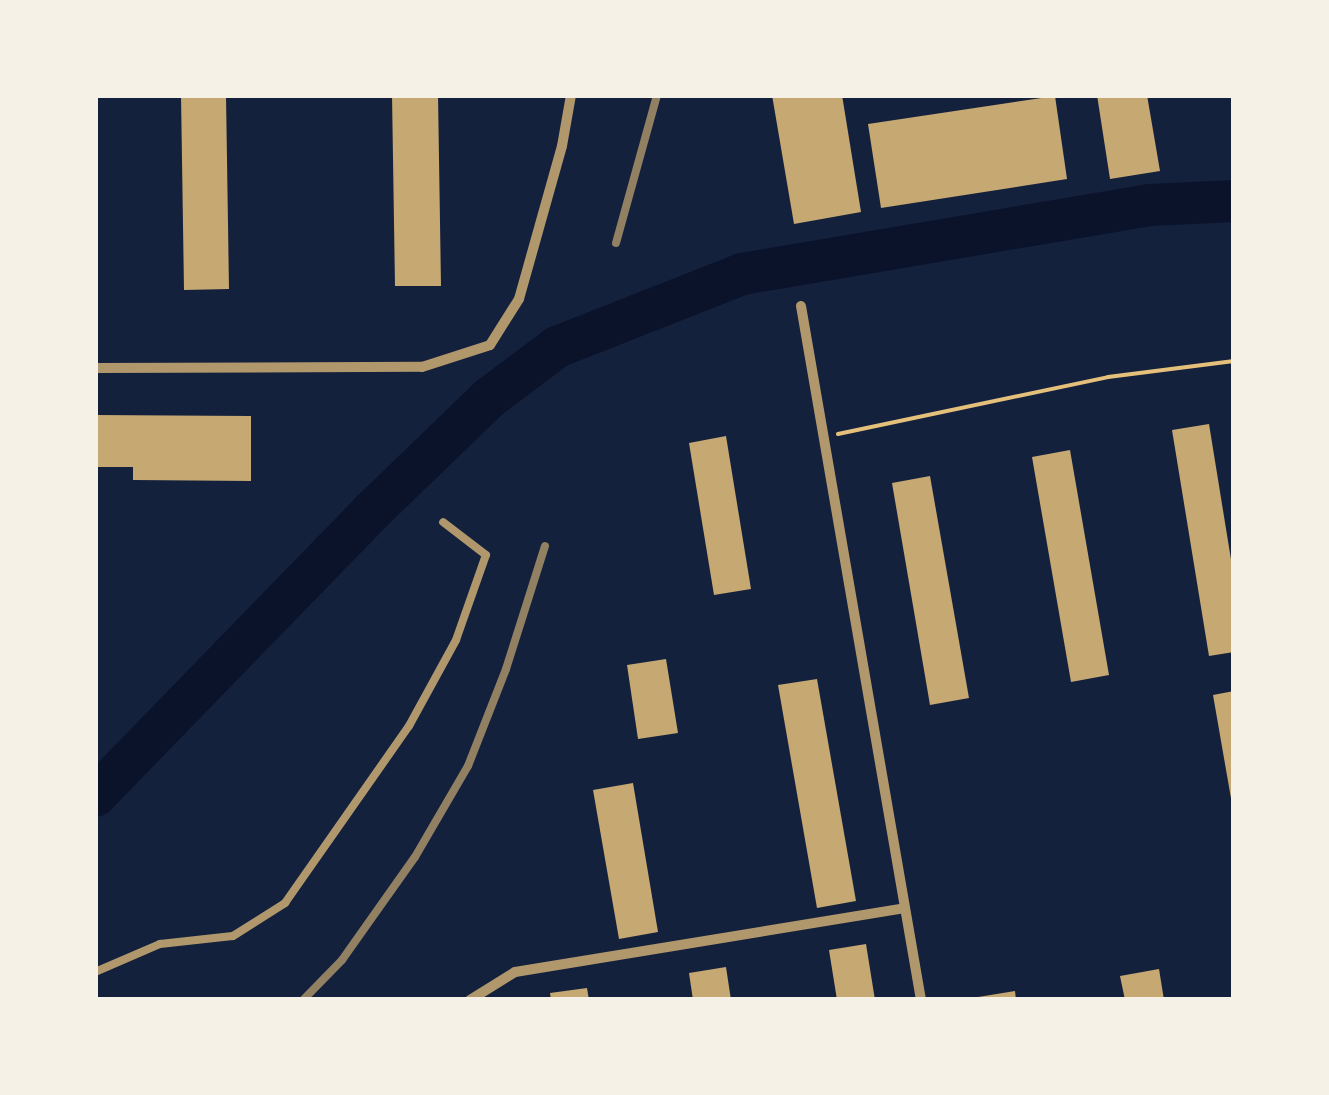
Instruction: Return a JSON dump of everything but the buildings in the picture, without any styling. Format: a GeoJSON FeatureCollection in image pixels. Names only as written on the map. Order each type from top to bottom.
{"type":"FeatureCollection","features":[{"type":"Feature","properties":{"kind":"street"},"geometry":{"type":"LineString","coordinates":[[95,368],[422,367],[490,346],[519,299],[562,146],[571,95]]}},
{"type":"Feature","properties":{"kind":"street"},"geometry":{"type":"LineString","coordinates":[[801,306],[920,1000]]}},
{"type":"Feature","properties":{"kind":"street"},"geometry":{"type":"LineString","coordinates":[[470,1000],[515,972],[905,908]]}},
{"type":"Feature","properties":{"kind":"lane"},"geometry":{"type":"LineString","coordinates":[[95,972],[160,944],[233,936],[285,902],[409,726],[456,640],[486,555],[443,522]]}},
{"type":"Feature","properties":{"kind":"path"},"geometry":{"type":"LineString","coordinates":[[824,436],[1108,378],[1234,361]]}},
{"type":"Feature","properties":{"kind":"waterway"},"geometry":{"type":"LineString","coordinates":[[95,796],[372,511],[489,398],[557,347],[742,274],[1150,205],[1234,201]]}},
{"type":"Feature","properties":{"kind":"railway"},"geometry":{"type":"LineString","coordinates":[[616,243],[657,95]]}},
{"type":"Feature","properties":{"kind":"railway"},"geometry":{"type":"LineString","coordinates":[[303,1000],[342,960],[415,857],[468,766],[506,669],[545,546]]}}]}
